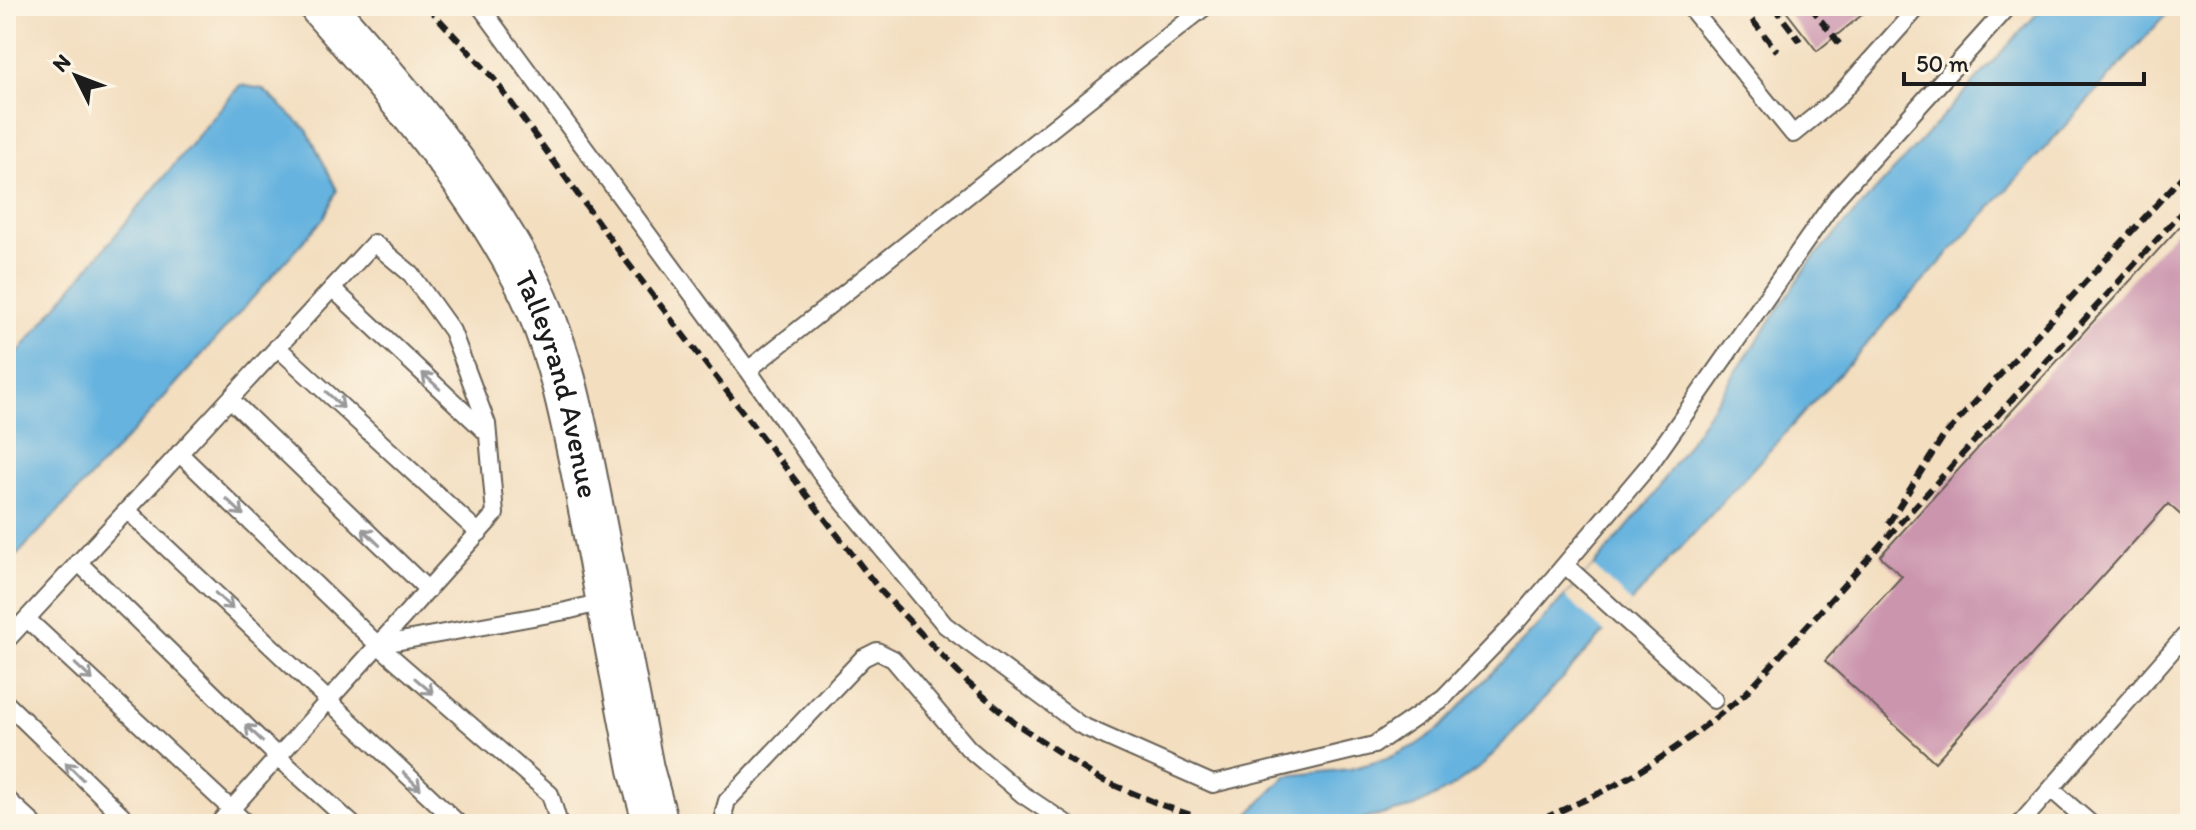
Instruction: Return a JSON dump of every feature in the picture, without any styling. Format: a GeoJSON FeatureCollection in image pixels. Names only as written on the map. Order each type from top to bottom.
{"type":"FeatureCollection","features":[{"type":"Feature","properties":{"kind":"street","name":"Talleyrand Avenue"},"geometry":{"type":"LineString","coordinates":[[322,6],[382,75],[469,187],[525,277],[552,343],[575,431],[641,769],[656,824]]}},
{"type":"Feature","properties":{"kind":"lane"},"geometry":{"type":"LineString","coordinates":[[480,6],[826,481],[945,625],[1080,725],[1213,784],[1374,745],[1444,697],[1519,619],[1650,464],[1837,197],[2009,6]]}},
{"type":"Feature","properties":{"kind":"lane"},"geometry":{"type":"LineString","coordinates":[[748,370],[1206,6]]}},
{"type":"Feature","properties":{"kind":"lane"},"geometry":{"type":"LineString","coordinates":[[1689,6],[1793,134],[1836,99],[1919,6]]}},
{"type":"Feature","properties":{"kind":"lane"},"geometry":{"type":"LineString","coordinates":[[6,641],[374,243],[411,274],[452,331],[487,424],[495,514],[218,824]]}},
{"type":"Feature","properties":{"kind":"lane"},"geometry":{"type":"LineString","coordinates":[[332,288],[488,434]]}},
{"type":"Feature","properties":{"kind":"lane"},"geometry":{"type":"LineString","coordinates":[[277,347],[479,533]]}},
{"type":"Feature","properties":{"kind":"lane"},"geometry":{"type":"LineString","coordinates":[[230,399],[428,590]]}},
{"type":"Feature","properties":{"kind":"lane"},"geometry":{"type":"LineString","coordinates":[[179,453],[378,645],[550,794],[559,824]]}},
{"type":"Feature","properties":{"kind":"lane"},"geometry":{"type":"LineString","coordinates":[[127,510],[459,824]]}},
{"type":"Feature","properties":{"kind":"lane"},"geometry":{"type":"LineString","coordinates":[[78,562],[278,757],[352,824]]}},
{"type":"Feature","properties":{"kind":"lane"},"geometry":{"type":"LineString","coordinates":[[1565,565],[1714,700]]}},
{"type":"Feature","properties":{"kind":"lane"},"geometry":{"type":"LineString","coordinates":[[378,645],[566,611],[608,600]]}},
{"type":"Feature","properties":{"kind":"lane"},"geometry":{"type":"LineString","coordinates":[[27,619],[247,824]]}},
{"type":"Feature","properties":{"kind":"lane"},"geometry":{"type":"LineString","coordinates":[[2020,824],[2190,630]]}},
{"type":"Feature","properties":{"kind":"lane"},"geometry":{"type":"LineString","coordinates":[[727,824],[724,812],[727,801],[863,658],[877,651],[893,659],[968,748],[1022,794],[1067,824]]}},
{"type":"Feature","properties":{"kind":"lane"},"geometry":{"type":"LineString","coordinates":[[6,703],[131,824]]}},
{"type":"Feature","properties":{"kind":"lane"},"geometry":{"type":"LineString","coordinates":[[2051,789],[2091,824]]}},
{"type":"Feature","properties":{"kind":"lane"},"geometry":{"type":"LineString","coordinates":[[6,798],[34,824]]}},
{"type":"Feature","properties":{"kind":"water"},"geometry":{"type":"Polygon","coordinates":[[[2044,6],[2174,6],[1484,764],[1451,788],[1415,807],[1352,822],[1267,824],[1248,815],[1286,776],[1350,769],[1387,759],[1439,729],[1593,567],[1647,504],[1810,262],[2044,6]]]}},
{"type":"Feature","properties":{"kind":"water"},"geometry":{"type":"Polygon","coordinates":[[[240,85],[263,89],[307,130],[337,190],[324,218],[142,422],[6,567],[6,367],[240,85]]]}},
{"type":"Feature","properties":{"kind":"pier"},"geometry":{"type":"Polygon","coordinates":[[[1593,567],[1632,603],[1605,633],[1565,597],[1593,567]]]}},
{"type":"Feature","properties":{"kind":"building"},"geometry":{"type":"Polygon","coordinates":[[[1782,6],[1873,6],[1817,51],[1782,6]]]}},
{"type":"Feature","properties":{"kind":"building"},"geometry":{"type":"Polygon","coordinates":[[[2190,215],[2190,523],[2168,504],[1935,762],[1825,661],[1902,576],[1880,556],[2190,215]]]}},
{"type":"Feature","properties":{"kind":"railway"},"geometry":{"type":"LineString","coordinates":[[427,6],[494,79],[624,258],[879,589],[967,682],[1015,723],[1099,779],[1218,824]]}},
{"type":"Feature","properties":{"kind":"railway"},"geometry":{"type":"LineString","coordinates":[[1741,6],[1777,51]]}},
{"type":"Feature","properties":{"kind":"railway"},"geometry":{"type":"LineString","coordinates":[[1773,6],[1800,41]]}},
{"type":"Feature","properties":{"kind":"railway"},"geometry":{"type":"LineString","coordinates":[[1810,6],[1841,46]]}},
{"type":"Feature","properties":{"kind":"railway"},"geometry":{"type":"LineString","coordinates":[[1888,524],[1943,437],[2190,168]]}},
{"type":"Feature","properties":{"kind":"railway"},"geometry":{"type":"LineString","coordinates":[[1526,824],[1550,816],[1642,770],[1746,693],[2190,203]]}}]}
